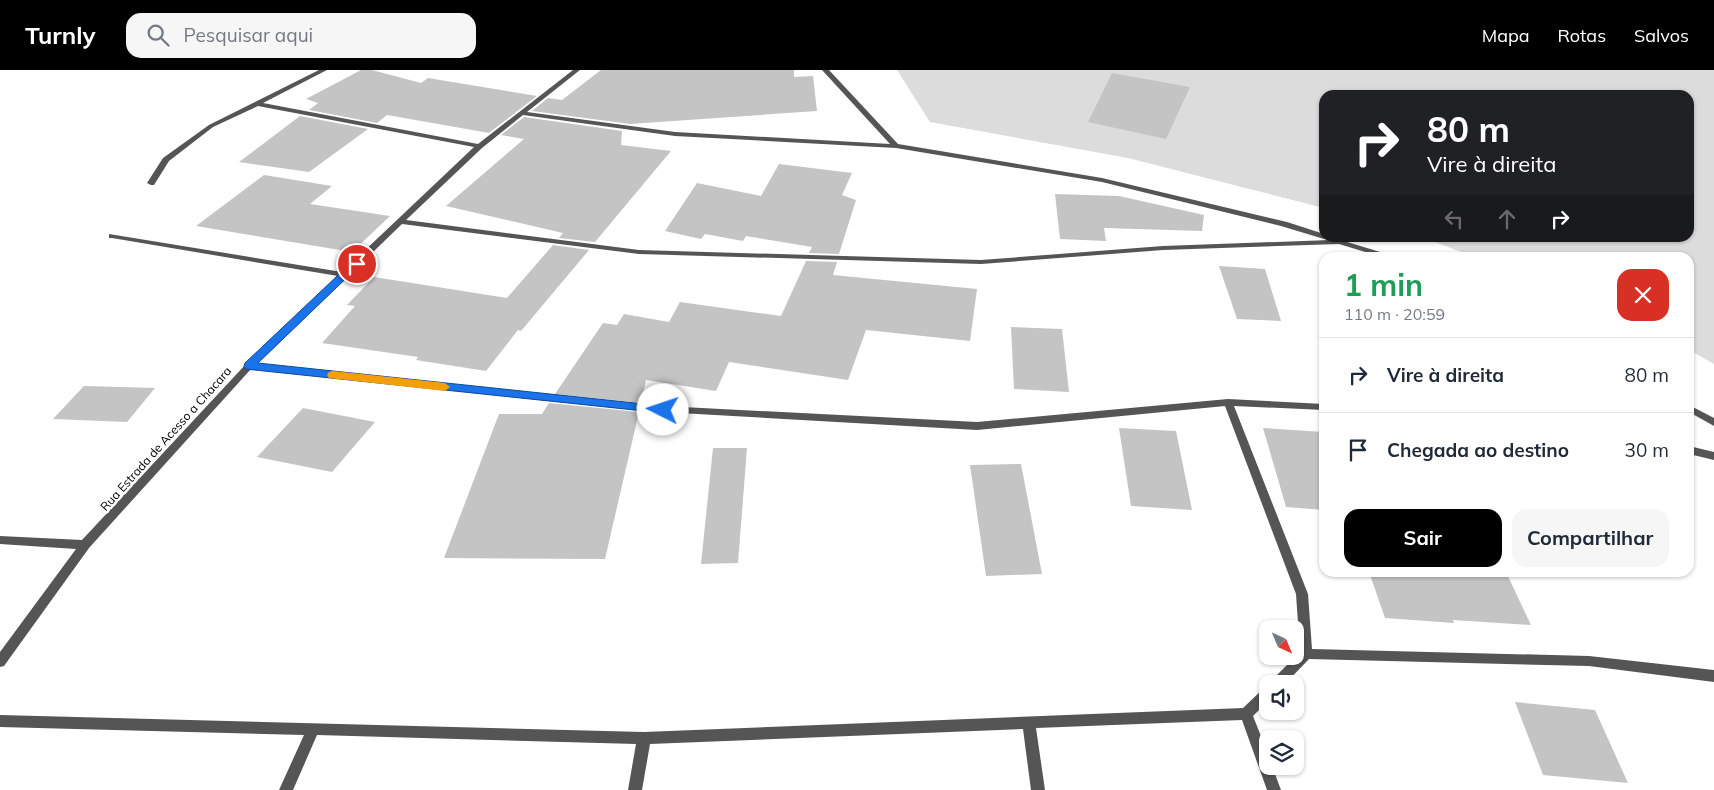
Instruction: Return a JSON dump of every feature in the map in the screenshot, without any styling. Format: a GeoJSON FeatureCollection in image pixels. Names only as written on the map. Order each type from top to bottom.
{"type":"FeatureCollection","features":[{"type":"Feature","properties":{"kind":"street"},"geometry":{"type":"LineString","coordinates":[[151,183],[166,160],[211,126],[324,70]]}},
{"type":"Feature","properties":{"kind":"street","name":"Rua Estrada de Acesso a Chacara"},"geometry":{"type":"LineString","coordinates":[[0,662],[86,545],[249,366],[479,146],[577,70]]}},
{"type":"Feature","properties":{"kind":"street"},"geometry":{"type":"LineString","coordinates":[[825,70],[896,146]]}},
{"type":"Feature","properties":{"kind":"street"},"geometry":{"type":"LineString","coordinates":[[255,103],[479,146]]}},
{"type":"Feature","properties":{"kind":"street"},"geometry":{"type":"LineString","coordinates":[[522,113],[675,134],[896,146],[1102,180],[1284,224],[1319,235]]}},
{"type":"Feature","properties":{"kind":"street"},"geometry":{"type":"LineString","coordinates":[[401,222],[639,252],[981,262],[1163,248],[1338,242],[1374,252]]}},
{"type":"Feature","properties":{"kind":"street"},"geometry":{"type":"LineString","coordinates":[[112,236],[346,275]]}},
{"type":"Feature","properties":{"kind":"street"},"geometry":{"type":"LineString","coordinates":[[249,366],[644,408],[977,426],[1228,402],[1319,407]]}},
{"type":"Feature","properties":{"kind":"street"},"geometry":{"type":"LineString","coordinates":[[1228,402],[1302,594],[1306,654]]}},
{"type":"Feature","properties":{"kind":"street"},"geometry":{"type":"LineString","coordinates":[[1694,411],[1714,422]]}},
{"type":"Feature","properties":{"kind":"street"},"geometry":{"type":"LineString","coordinates":[[1694,451],[1714,456]]}},
{"type":"Feature","properties":{"kind":"street"},"geometry":{"type":"LineString","coordinates":[[0,540],[86,545]]}},
{"type":"Feature","properties":{"kind":"street"},"geometry":{"type":"LineString","coordinates":[[1285,675],[1306,654],[1589,661],[1714,676]]}},
{"type":"Feature","properties":{"kind":"street"},"geometry":{"type":"LineString","coordinates":[[0,721],[644,738],[1246,714],[1259,701]]}},
{"type":"Feature","properties":{"kind":"street"},"geometry":{"type":"LineString","coordinates":[[1246,714],[1274,790]]}},
{"type":"Feature","properties":{"kind":"street"},"geometry":{"type":"LineString","coordinates":[[1029,722],[1038,790]]}},
{"type":"Feature","properties":{"kind":"street"},"geometry":{"type":"LineString","coordinates":[[286,790],[313,730]]}},
{"type":"Feature","properties":{"kind":"street"},"geometry":{"type":"LineString","coordinates":[[635,790],[644,738]]}},
{"type":"Feature","properties":{"kind":"shaded area"},"geometry":{"type":"Polygon","coordinates":[[[897,70],[1714,70],[1714,364],[1694,353],[1694,252],[1461,252],[1435,242],[1694,242],[1694,90],[1319,90],[1319,207],[1128,158],[930,122],[897,70]]]}},
{"type":"Feature","properties":{"kind":"building"},"geometry":{"type":"Polygon","coordinates":[[[361,70],[372,70],[421,83],[428,78],[537,96],[489,133],[387,115],[377,123],[309,110],[318,103],[306,99],[361,70]]]}},
{"type":"Feature","properties":{"kind":"building"},"geometry":{"type":"Polygon","coordinates":[[[601,70],[794,70],[794,77],[813,76],[817,111],[630,124],[532,111],[548,98],[562,100],[601,70]]]}},
{"type":"Feature","properties":{"kind":"building"},"geometry":{"type":"Polygon","coordinates":[[[1112,73],[1190,87],[1166,139],[1088,122],[1112,73]]]}},
{"type":"Feature","properties":{"kind":"building"},"geometry":{"type":"Polygon","coordinates":[[[300,116],[368,129],[309,172],[239,162],[300,116]]]}},
{"type":"Feature","properties":{"kind":"building"},"geometry":{"type":"Polygon","coordinates":[[[524,117],[622,131],[621,145],[671,151],[595,242],[559,238],[563,233],[446,206],[524,139],[501,135],[524,117]]]}},
{"type":"Feature","properties":{"kind":"building"},"geometry":{"type":"Polygon","coordinates":[[[779,164],[852,173],[842,195],[856,200],[839,254],[809,253],[812,247],[746,236],[743,241],[705,234],[701,239],[665,231],[697,183],[761,196],[779,164]]]}},
{"type":"Feature","properties":{"kind":"building"},"geometry":{"type":"Polygon","coordinates":[[[264,175],[332,186],[310,204],[390,216],[352,252],[196,226],[264,175]]]}},
{"type":"Feature","properties":{"kind":"building"},"geometry":{"type":"Polygon","coordinates":[[[1055,194],[1119,196],[1204,215],[1202,231],[1104,228],[1106,241],[1060,239],[1055,194]]]}},
{"type":"Feature","properties":{"kind":"building"},"geometry":{"type":"Polygon","coordinates":[[[553,245],[589,250],[521,331],[518,330],[486,371],[416,360],[418,357],[322,343],[355,306],[347,305],[374,277],[507,298],[553,245]]]}},
{"type":"Feature","properties":{"kind":"building"},"geometry":{"type":"Polygon","coordinates":[[[806,261],[837,262],[833,275],[977,289],[970,341],[866,330],[848,380],[729,362],[716,391],[646,380],[641,403],[555,394],[603,323],[617,325],[624,314],[669,322],[680,302],[781,316],[806,261]]]}},
{"type":"Feature","properties":{"kind":"building"},"geometry":{"type":"Polygon","coordinates":[[[1219,266],[1265,269],[1281,321],[1237,319],[1219,266]]]}},
{"type":"Feature","properties":{"kind":"building"},"geometry":{"type":"Polygon","coordinates":[[[1011,327],[1062,329],[1069,392],[1014,389],[1011,327]]]}},
{"type":"Feature","properties":{"kind":"building"},"geometry":{"type":"Polygon","coordinates":[[[84,386],[155,388],[127,422],[53,419],[84,386]]]}},
{"type":"Feature","properties":{"kind":"building"},"geometry":{"type":"Polygon","coordinates":[[[549,403],[639,412],[605,559],[444,558],[499,414],[542,414],[549,403]]]}},
{"type":"Feature","properties":{"kind":"building"},"geometry":{"type":"Polygon","coordinates":[[[303,408],[375,422],[332,472],[257,457],[303,408]]]}},
{"type":"Feature","properties":{"kind":"building"},"geometry":{"type":"Polygon","coordinates":[[[1119,428],[1176,431],[1192,510],[1131,506],[1119,428]]]}},
{"type":"Feature","properties":{"kind":"building"},"geometry":{"type":"Polygon","coordinates":[[[1263,428],[1319,432],[1319,510],[1286,507],[1263,428]]]}},
{"type":"Feature","properties":{"kind":"building"},"geometry":{"type":"Polygon","coordinates":[[[713,448],[747,448],[738,563],[701,564],[713,448]]]}},
{"type":"Feature","properties":{"kind":"building"},"geometry":{"type":"Polygon","coordinates":[[[1021,464],[1042,574],[986,576],[970,465],[1021,464]]]}},
{"type":"Feature","properties":{"kind":"building"},"geometry":{"type":"Polygon","coordinates":[[[1371,577],[1508,577],[1531,625],[1453,620],[1454,623],[1385,618],[1371,577]]]}},
{"type":"Feature","properties":{"kind":"building"},"geometry":{"type":"Polygon","coordinates":[[[1515,702],[1595,710],[1628,783],[1543,775],[1515,702]]]}},
{"type":"Feature","properties":{"kind":"slow traffic"},"geometry":{"type":"LineString","coordinates":[[333,375],[445,387]]}},
{"type":"Feature","properties":{"kind":"route"},"geometry":{"type":"LineString","coordinates":[[357,264],[249,366],[663,410]]}}]}
